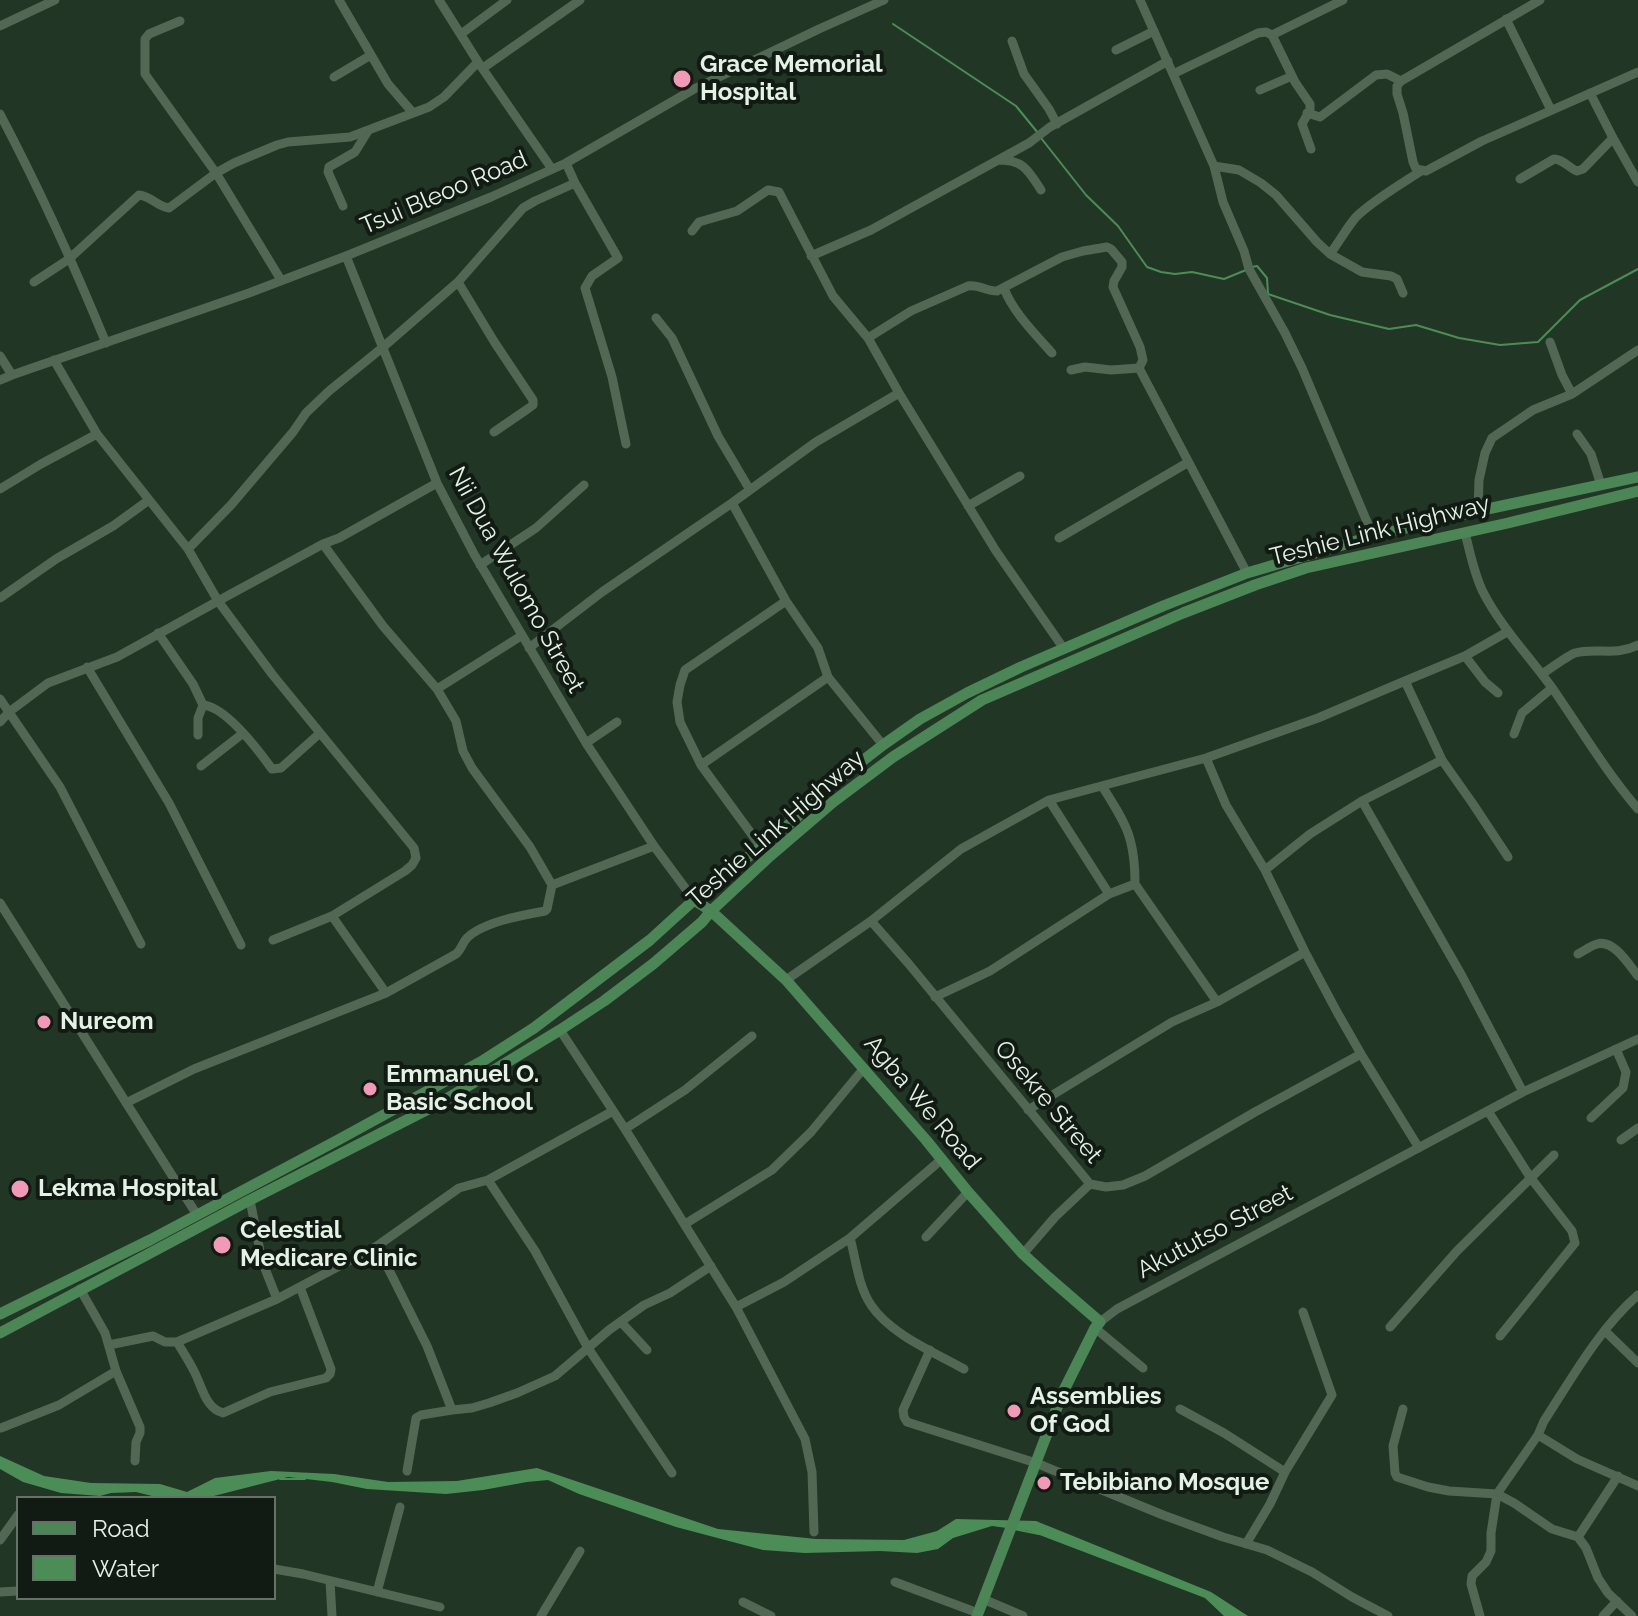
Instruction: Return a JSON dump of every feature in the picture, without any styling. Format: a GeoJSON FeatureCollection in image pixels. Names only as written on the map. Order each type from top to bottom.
{"type":"FeatureCollection","features":[{"type":"Feature","properties":{"kind":"main road","name":"Teshie Link Highway"},"geometry":{"type":"LineString","coordinates":[[0,1314],[197,1215],[484,1060],[568,1004],[650,940],[694,900],[883,745],[920,719],[967,693],[1163,606],[1247,573],[1373,536],[1638,477]]}},
{"type":"Feature","properties":{"kind":"main road","name":"Teshie Link Highway"},"geometry":{"type":"LineString","coordinates":[[0,1333],[440,1103],[560,1030],[653,964],[833,802],[893,757],[982,700],[1183,613],[1306,568],[1638,491]]}},
{"type":"Feature","properties":{"kind":"main road","name":"Agba We Road"},"geometry":{"type":"LineString","coordinates":[[694,900],[711,911],[786,980],[1023,1254],[1098,1325]]}},
{"type":"Feature","properties":{"kind":"main road"},"geometry":{"type":"LineString","coordinates":[[977,1615],[1063,1392],[1098,1325]]}},
{"type":"Feature","properties":{"kind":"street"},"geometry":{"type":"LineString","coordinates":[[0,26],[55,0]]}},
{"type":"Feature","properties":{"kind":"street"},"geometry":{"type":"LineString","coordinates":[[339,0],[388,84],[413,113]]}},
{"type":"Feature","properties":{"kind":"street"},"geometry":{"type":"LineString","coordinates":[[439,0],[552,169]]}},
{"type":"Feature","properties":{"kind":"street"},"geometry":{"type":"LineString","coordinates":[[461,34],[507,0]]}},
{"type":"Feature","properties":{"kind":"street"},"geometry":{"type":"LineString","coordinates":[[34,282],[69,259],[134,197],[145,195],[169,208],[216,173],[277,145],[344,138],[429,107],[480,65],[580,0]]}},
{"type":"Feature","properties":{"kind":"street","name":"Tsui Bleoo Road"},"geometry":{"type":"LineString","coordinates":[[0,380],[249,293],[491,197],[566,163],[694,89],[884,0]]}},
{"type":"Feature","properties":{"kind":"street"},"geometry":{"type":"LineString","coordinates":[[1140,0],[1214,166],[1223,202],[1249,269],[1302,368],[1373,536]]}},
{"type":"Feature","properties":{"kind":"street"},"geometry":{"type":"LineString","coordinates":[[1272,35],[1326,4],[1343,0]]}},
{"type":"Feature","properties":{"kind":"street"},"geometry":{"type":"LineString","coordinates":[[1421,171],[1416,169],[1413,162],[1397,86],[1540,0]]}},
{"type":"Feature","properties":{"kind":"street"},"geometry":{"type":"LineString","coordinates":[[1506,19],[1551,110]]}},
{"type":"Feature","properties":{"kind":"street"},"geometry":{"type":"LineString","coordinates":[[180,21],[149,34],[145,39],[145,74],[216,173],[281,280]]}},
{"type":"Feature","properties":{"kind":"street"},"geometry":{"type":"LineString","coordinates":[[1116,50],[1154,31]]}},
{"type":"Feature","properties":{"kind":"street"},"geometry":{"type":"LineString","coordinates":[[1173,74],[1258,33],[1272,35],[1310,104],[1302,124],[1311,149]]}},
{"type":"Feature","properties":{"kind":"street"},"geometry":{"type":"LineString","coordinates":[[1012,41],[1024,74],[1049,109],[1054,126]]}},
{"type":"Feature","properties":{"kind":"street"},"geometry":{"type":"LineString","coordinates":[[334,77],[371,55]]}},
{"type":"Feature","properties":{"kind":"street"},"geometry":{"type":"LineString","coordinates":[[811,256],[871,230],[1029,143],[1168,61]]}},
{"type":"Feature","properties":{"kind":"street"},"geometry":{"type":"LineString","coordinates":[[1330,254],[1360,213],[1421,171],[1638,72]]}},
{"type":"Feature","properties":{"kind":"street"},"geometry":{"type":"LineString","coordinates":[[1307,113],[1320,117],[1376,75],[1387,74],[1401,81]]}},
{"type":"Feature","properties":{"kind":"street"},"geometry":{"type":"LineString","coordinates":[[1260,90],[1292,76]]}},
{"type":"Feature","properties":{"kind":"street"},"geometry":{"type":"LineString","coordinates":[[1590,93],[1613,138],[1633,162],[1638,182]]}},
{"type":"Feature","properties":{"kind":"street"},"geometry":{"type":"LineString","coordinates":[[0,114],[31,173],[106,343]]}},
{"type":"Feature","properties":{"kind":"street"},"geometry":{"type":"LineString","coordinates":[[343,206],[328,172],[329,167],[355,152],[368,131]]}},
{"type":"Feature","properties":{"kind":"street"},"geometry":{"type":"LineString","coordinates":[[1520,179],[1554,159],[1577,171],[1583,169],[1613,138]]}},
{"type":"Feature","properties":{"kind":"street"},"geometry":{"type":"LineString","coordinates":[[998,160],[1012,160],[1029,170],[1041,190]]}},
{"type":"Feature","properties":{"kind":"street"},"geometry":{"type":"LineString","coordinates":[[566,163],[618,258],[592,276],[585,288],[612,377],[626,444]]}},
{"type":"Feature","properties":{"kind":"street"},"geometry":{"type":"LineString","coordinates":[[1214,166],[1239,170],[1261,183],[1330,254],[1362,272],[1397,279],[1403,293]]}},
{"type":"Feature","properties":{"kind":"street"},"geometry":{"type":"LineString","coordinates":[[188,549],[231,505],[306,413],[329,391],[458,282],[523,208],[575,183]]}},
{"type":"Feature","properties":{"kind":"street"},"geometry":{"type":"LineString","coordinates":[[692,231],[699,222],[732,213],[768,190],[779,192],[840,306],[868,338],[996,551],[1064,649]]}},
{"type":"Feature","properties":{"kind":"street"},"geometry":{"type":"LineString","coordinates":[[868,338],[911,311],[968,286],[990,291],[1004,288],[1062,257],[1107,247],[1122,262],[1113,287],[1140,347],[1143,360],[1139,368]]}},
{"type":"Feature","properties":{"kind":"street","name":"Nii Dua Wulomo Street"},"geometry":{"type":"LineString","coordinates":[[346,256],[437,483],[480,565],[586,743],[694,900]]}},
{"type":"Feature","properties":{"kind":"street"},"geometry":{"type":"LineString","coordinates":[[458,282],[533,400],[533,405],[494,432]]}},
{"type":"Feature","properties":{"kind":"street"},"geometry":{"type":"LineString","coordinates":[[1004,288],[1032,331],[1052,353]]}},
{"type":"Feature","properties":{"kind":"street"},"geometry":{"type":"LineString","coordinates":[[656,318],[672,338],[718,436],[750,490]]}},
{"type":"Feature","properties":{"kind":"street"},"geometry":{"type":"LineString","coordinates":[[1550,342],[1572,394]]}},
{"type":"Feature","properties":{"kind":"street"},"geometry":{"type":"LineString","coordinates":[[1478,511],[1479,480],[1492,438],[1533,410],[1572,394],[1636,354]]}},
{"type":"Feature","properties":{"kind":"street"},"geometry":{"type":"LineString","coordinates":[[0,356],[12,375]]}},
{"type":"Feature","properties":{"kind":"street"},"geometry":{"type":"LineString","coordinates":[[54,360],[97,434],[188,549],[218,601],[272,674],[414,848],[416,858],[405,871],[332,916],[273,940]]}},
{"type":"Feature","properties":{"kind":"street"},"geometry":{"type":"LineString","coordinates":[[1071,370],[1085,367],[1111,370],[1139,368]]}},
{"type":"Feature","properties":{"kind":"street"},"geometry":{"type":"LineString","coordinates":[[1139,368],[1247,573]]}},
{"type":"Feature","properties":{"kind":"street"},"geometry":{"type":"LineString","coordinates":[[529,648],[602,592],[816,442],[899,393]]}},
{"type":"Feature","properties":{"kind":"street"},"geometry":{"type":"LineString","coordinates":[[0,489],[97,434]]}},
{"type":"Feature","properties":{"kind":"street"},"geometry":{"type":"LineString","coordinates":[[1577,434],[1591,454],[1601,485]]}},
{"type":"Feature","properties":{"kind":"street"},"geometry":{"type":"LineString","coordinates":[[1059,538],[1187,463]]}},
{"type":"Feature","properties":{"kind":"street"},"geometry":{"type":"LineString","coordinates":[[968,506],[1020,476]]}},
{"type":"Feature","properties":{"kind":"street"},"geometry":{"type":"LineString","coordinates":[[0,722],[48,683],[117,657],[437,483]]}},
{"type":"Feature","properties":{"kind":"street"},"geometry":{"type":"LineString","coordinates":[[480,565],[536,528],[584,485]]}},
{"type":"Feature","properties":{"kind":"street"},"geometry":{"type":"LineString","coordinates":[[0,598],[149,500]]}},
{"type":"Feature","properties":{"kind":"street"},"geometry":{"type":"LineString","coordinates":[[732,503],[786,601],[818,648],[828,677],[883,745]]}},
{"type":"Feature","properties":{"kind":"street"},"geometry":{"type":"LineString","coordinates":[[1465,533],[1482,591],[1507,632],[1542,674],[1638,809]]}},
{"type":"Feature","properties":{"kind":"street"},"geometry":{"type":"LineString","coordinates":[[126,1103],[194,1069],[386,993],[456,954],[466,939],[482,929],[516,916],[547,909],[552,885],[530,847],[472,768],[463,751],[456,721],[437,689],[383,626],[323,544]]}},
{"type":"Feature","properties":{"kind":"street"},"geometry":{"type":"LineString","coordinates":[[761,847],[701,765],[680,722],[677,702],[685,670],[786,601]]}},
{"type":"Feature","properties":{"kind":"street"},"geometry":{"type":"LineString","coordinates":[[786,980],[871,921],[961,849],[1049,800],[1206,758],[1318,718],[1465,656],[1507,632]]}},
{"type":"Feature","properties":{"kind":"street"},"geometry":{"type":"LineString","coordinates":[[158,633],[193,684],[203,705],[198,718],[198,735]]}},
{"type":"Feature","properties":{"kind":"street"},"geometry":{"type":"LineString","coordinates":[[437,689],[521,636]]}},
{"type":"Feature","properties":{"kind":"street"},"geometry":{"type":"LineString","coordinates":[[1542,674],[1572,654],[1617,652],[1638,645]]}},
{"type":"Feature","properties":{"kind":"street"},"geometry":{"type":"LineString","coordinates":[[1465,656],[1498,693]]}},
{"type":"Feature","properties":{"kind":"street"},"geometry":{"type":"LineString","coordinates":[[87,667],[169,803],[241,945]]}},
{"type":"Feature","properties":{"kind":"street"},"geometry":{"type":"LineString","coordinates":[[701,765],[828,677]]}},
{"type":"Feature","properties":{"kind":"street"},"geometry":{"type":"LineString","coordinates":[[1405,681],[1442,760],[1508,857]]}},
{"type":"Feature","properties":{"kind":"street"},"geometry":{"type":"LineString","coordinates":[[1514,734],[1522,713],[1552,688]]}},
{"type":"Feature","properties":{"kind":"street"},"geometry":{"type":"LineString","coordinates":[[0,699],[60,787],[141,944]]}},
{"type":"Feature","properties":{"kind":"street"},"geometry":{"type":"LineString","coordinates":[[203,705],[222,712],[276,770],[320,733]]}},
{"type":"Feature","properties":{"kind":"street"},"geometry":{"type":"LineString","coordinates":[[586,743],[617,722]]}},
{"type":"Feature","properties":{"kind":"street"},"geometry":{"type":"LineString","coordinates":[[201,766],[242,734]]}},
{"type":"Feature","properties":{"kind":"street"},"geometry":{"type":"LineString","coordinates":[[1206,758],[1226,805],[1265,870],[1305,952],[1361,1054],[1419,1148]]}},
{"type":"Feature","properties":{"kind":"street"},"geometry":{"type":"LineString","coordinates":[[1265,870],[1310,834],[1362,801],[1442,760]]}},
{"type":"Feature","properties":{"kind":"street"},"geometry":{"type":"LineString","coordinates":[[1102,786],[1132,841],[1135,884],[1217,1002]]}},
{"type":"Feature","properties":{"kind":"street"},"geometry":{"type":"LineString","coordinates":[[1049,800],[1109,894]]}},
{"type":"Feature","properties":{"kind":"street"},"geometry":{"type":"LineString","coordinates":[[1362,801],[1462,976],[1523,1092]]}},
{"type":"Feature","properties":{"kind":"street"},"geometry":{"type":"LineString","coordinates":[[552,885],[654,846]]}},
{"type":"Feature","properties":{"kind":"street"},"geometry":{"type":"LineString","coordinates":[[935,997],[990,971],[1109,894],[1135,884]]}},
{"type":"Feature","properties":{"kind":"street"},"geometry":{"type":"LineString","coordinates":[[0,903],[197,1215]]}},
{"type":"Feature","properties":{"kind":"street"},"geometry":{"type":"LineString","coordinates":[[332,916],[386,993]]}},
{"type":"Feature","properties":{"kind":"street","name":"Osekre Street"},"geometry":{"type":"LineString","coordinates":[[871,921],[1090,1184],[1106,1187],[1123,1185],[1145,1176],[1361,1054]]}},
{"type":"Feature","properties":{"kind":"street"},"geometry":{"type":"LineString","coordinates":[[1578,954],[1604,943],[1623,958],[1638,976]]}},
{"type":"Feature","properties":{"kind":"street"},"geometry":{"type":"LineString","coordinates":[[1028,1110],[1172,1022],[1217,1002],[1305,952]]}},
{"type":"Feature","properties":{"kind":"street"},"geometry":{"type":"LineString","coordinates":[[560,1030],[736,1307],[805,1439],[812,1472],[814,1532]]}},
{"type":"Feature","properties":{"kind":"street"},"geometry":{"type":"LineString","coordinates":[[625,1129],[685,1090],[752,1036]]}},
{"type":"Feature","properties":{"kind":"street","name":"Akututso Street"},"geometry":{"type":"LineString","coordinates":[[1098,1325],[1117,1309],[1523,1092],[1637,1042]]}},
{"type":"Feature","properties":{"kind":"street"},"geometry":{"type":"LineString","coordinates":[[1591,1118],[1623,1088],[1626,1072],[1616,1049]]}},
{"type":"Feature","properties":{"kind":"street"},"geometry":{"type":"LineString","coordinates":[[685,1224],[772,1170],[811,1132],[864,1068]]}},
{"type":"Feature","properties":{"kind":"street"},"geometry":{"type":"LineString","coordinates":[[109,1345],[153,1336],[165,1342],[177,1342],[277,1299],[377,1246],[459,1188],[488,1180],[613,1111]]}},
{"type":"Feature","properties":{"kind":"street"},"geometry":{"type":"LineString","coordinates":[[1488,1111],[1530,1177],[1572,1231],[1575,1243],[1500,1336]]}},
{"type":"Feature","properties":{"kind":"street"},"geometry":{"type":"LineString","coordinates":[[1621,1140],[1638,1128]]}},
{"type":"Feature","properties":{"kind":"street"},"geometry":{"type":"LineString","coordinates":[[1390,1327],[1457,1251],[1554,1155]]}},
{"type":"Feature","properties":{"kind":"street"},"geometry":{"type":"LineString","coordinates":[[736,1307],[784,1282],[850,1238],[942,1159]]}},
{"type":"Feature","properties":{"kind":"street"},"geometry":{"type":"LineString","coordinates":[[488,1180],[535,1251],[588,1348],[672,1473]]}},
{"type":"Feature","properties":{"kind":"street"},"geometry":{"type":"LineString","coordinates":[[1023,1254],[1055,1217],[1090,1184]]}},
{"type":"Feature","properties":{"kind":"street"},"geometry":{"type":"LineString","coordinates":[[926,1237],[968,1192]]}},
{"type":"Feature","properties":{"kind":"street"},"geometry":{"type":"LineString","coordinates":[[250,1200],[262,1261],[277,1299]]}},
{"type":"Feature","properties":{"kind":"street"},"geometry":{"type":"LineString","coordinates":[[850,1238],[870,1304],[890,1326],[964,1369]]}},
{"type":"Feature","properties":{"kind":"street"},"geometry":{"type":"LineString","coordinates":[[377,1246],[427,1346],[452,1410]]}},
{"type":"Feature","properties":{"kind":"street"},"geometry":{"type":"LineString","coordinates":[[407,1471],[416,1418],[481,1405],[555,1376],[644,1305],[670,1293],[711,1266]]}},
{"type":"Feature","properties":{"kind":"street"},"geometry":{"type":"LineString","coordinates":[[177,1342],[205,1397],[215,1410],[223,1413],[270,1392],[326,1378],[331,1369],[300,1287]]}},
{"type":"Feature","properties":{"kind":"street"},"geometry":{"type":"LineString","coordinates":[[80,1289],[105,1333],[116,1371],[140,1427],[135,1461]]}},
{"type":"Feature","properties":{"kind":"street"},"geometry":{"type":"LineString","coordinates":[[1480,1616],[1471,1584],[1472,1576],[1486,1562],[1491,1551],[1497,1494],[1605,1331],[1621,1309],[1638,1295]]}},
{"type":"Feature","properties":{"kind":"street"},"geometry":{"type":"LineString","coordinates":[[1246,1544],[1332,1395],[1303,1312]]}},
{"type":"Feature","properties":{"kind":"street"},"geometry":{"type":"LineString","coordinates":[[621,1322],[647,1350]]}},
{"type":"Feature","properties":{"kind":"street"},"geometry":{"type":"LineString","coordinates":[[1098,1325],[1143,1368]]}},
{"type":"Feature","properties":{"kind":"street"},"geometry":{"type":"LineString","coordinates":[[1605,1331],[1638,1363]]}},
{"type":"Feature","properties":{"kind":"street"},"geometry":{"type":"LineString","coordinates":[[930,1350],[903,1410],[907,1422],[913,1426],[1036,1463],[1163,1515],[1267,1550],[1388,1616]]}},
{"type":"Feature","properties":{"kind":"street"},"geometry":{"type":"LineString","coordinates":[[1,1428],[59,1405],[116,1371]]}},
{"type":"Feature","properties":{"kind":"street"},"geometry":{"type":"LineString","coordinates":[[1180,1409],[1285,1472]]}},
{"type":"Feature","properties":{"kind":"street"},"geometry":{"type":"LineString","coordinates":[[1403,1409],[1393,1446],[1397,1477],[1449,1491],[1497,1494],[1552,1529],[1578,1537],[1608,1593],[1632,1616]]}},
{"type":"Feature","properties":{"kind":"street"},"geometry":{"type":"LineString","coordinates":[[1538,1435],[1577,1459],[1638,1486]]}},
{"type":"Feature","properties":{"kind":"street"},"geometry":{"type":"LineString","coordinates":[[1578,1537],[1618,1476]]}},
{"type":"Feature","properties":{"kind":"street"},"geometry":{"type":"LineString","coordinates":[[377,1592],[400,1507]]}},
{"type":"Feature","properties":{"kind":"street"},"geometry":{"type":"LineString","coordinates":[[0,1540],[16,1518]]}},
{"type":"Feature","properties":{"kind":"street"},"geometry":{"type":"LineString","coordinates":[[541,1616],[580,1551]]}},
{"type":"Feature","properties":{"kind":"street"},"geometry":{"type":"LineString","coordinates":[[276,1569],[440,1607]]}},
{"type":"Feature","properties":{"kind":"street"},"geometry":{"type":"LineString","coordinates":[[330,1581],[332,1616]]}},
{"type":"Feature","properties":{"kind":"street"},"geometry":{"type":"LineString","coordinates":[[895,1582],[977,1615]]}},
{"type":"Feature","properties":{"kind":"street"},"geometry":{"type":"LineString","coordinates":[[983,1599],[1023,1616]]}},
{"type":"Feature","properties":{"kind":"street"},"geometry":{"type":"LineString","coordinates":[[1603,1616],[1617,1601]]}},
{"type":"Feature","properties":{"kind":"street"},"geometry":{"type":"LineString","coordinates":[[743,1602],[771,1616]]}},
{"type":"Feature","properties":{"kind":"water"},"geometry":{"type":"Polygon","coordinates":[[[0,1456],[44,1476],[91,1483],[160,1484],[187,1492],[215,1478],[271,1471],[334,1474],[388,1482],[457,1481],[537,1468],[718,1529],[816,1539],[904,1540],[937,1531],[956,1519],[1036,1521],[1211,1592],[1248,1616],[1224,1616],[1205,1598],[1029,1531],[992,1526],[953,1538],[938,1549],[917,1553],[805,1553],[763,1550],[676,1527],[579,1494],[548,1480],[446,1494],[367,1489],[288,1477],[214,1496],[152,1496],[136,1492],[100,1496],[61,1493],[23,1482],[0,1469],[0,1456]]]}},
{"type":"Feature","properties":{"kind":"waterway"},"geometry":{"type":"LineString","coordinates":[[893,24],[1016,106],[1038,133]]}},
{"type":"Feature","properties":{"kind":"waterway"},"geometry":{"type":"LineString","coordinates":[[1041,138],[1086,195],[1118,226],[1147,267],[1161,272],[1192,272],[1224,279],[1246,270]]}},
{"type":"Feature","properties":{"kind":"waterway"},"geometry":{"type":"LineString","coordinates":[[1252,267],[1257,266],[1267,278],[1268,294],[1330,315],[1389,329],[1416,325],[1459,338],[1500,345],[1538,342],[1580,300],[1638,269]]}},
{"type":"Feature","properties":{"kind":"waterway"},"geometry":{"type":"LineString","coordinates":[[280,1479],[305,1479]]}},
{"type":"Feature","properties":{"kind":"waterway"},"geometry":{"type":"LineString","coordinates":[[1014,1529],[1039,1534]]}},
{"type":"Feature","properties":{"kind":"place","name":"Grace Memorial Hospital"},"geometry":{"type":"Point","coordinates":[682,79]}},
{"type":"Feature","properties":{"kind":"place","name":"Nureom"},"geometry":{"type":"Point","coordinates":[44,1022]}},
{"type":"Feature","properties":{"kind":"place","name":"Emmanuel O. Basic School"},"geometry":{"type":"Point","coordinates":[370,1089]}},
{"type":"Feature","properties":{"kind":"place","name":"Lekma Hospital"},"geometry":{"type":"Point","coordinates":[20,1189]}},
{"type":"Feature","properties":{"kind":"place","name":"Celestial Medicare Clinic"},"geometry":{"type":"Point","coordinates":[222,1245]}},
{"type":"Feature","properties":{"kind":"place","name":"Assemblies Of God"},"geometry":{"type":"Point","coordinates":[1014,1411]}},
{"type":"Feature","properties":{"kind":"place","name":"Tebibiano Mosque"},"geometry":{"type":"Point","coordinates":[1044,1483]}}]}
